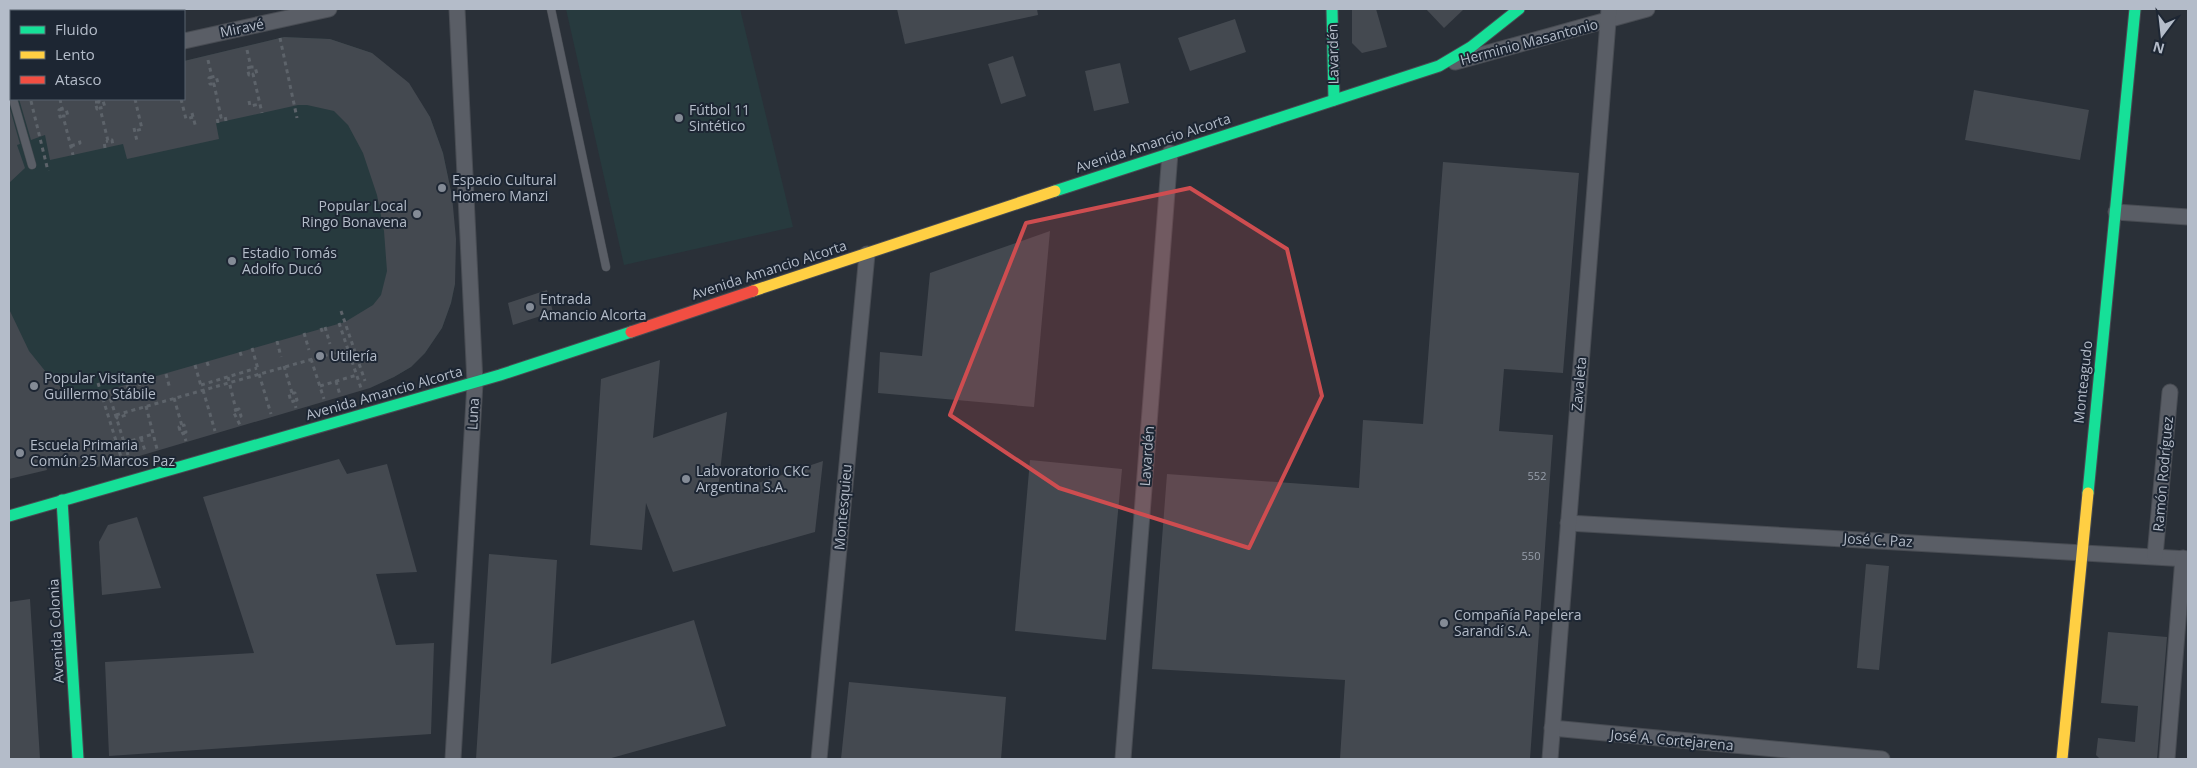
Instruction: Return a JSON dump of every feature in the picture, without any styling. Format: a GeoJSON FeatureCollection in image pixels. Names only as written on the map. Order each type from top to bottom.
{"type":"FeatureCollection","features":[{"type":"Feature","properties":{"kind":"main road","name":"Lavardén"},"geometry":{"type":"LineString","coordinates":[[1332,9],[1334,100]]}},
{"type":"Feature","properties":{"kind":"main road","name":"Avenida Amancio Alcorta"},"geometry":{"type":"LineString","coordinates":[[9,516],[475,383],[1439,66],[1464,54],[1519,9]]}},
{"type":"Feature","properties":{"kind":"main road","name":"Monteagudo"},"geometry":{"type":"LineString","coordinates":[[2062,759],[2135,9]]}},
{"type":"Feature","properties":{"kind":"main road","name":"Avenida Colonia"},"geometry":{"type":"LineString","coordinates":[[62,500],[78,759]]}},
{"type":"Feature","properties":{"kind":"street","name":"Miravé"},"geometry":{"type":"LineString","coordinates":[[185,41],[329,9]]}},
{"type":"Feature","properties":{"kind":"street","name":"Luna"},"geometry":{"type":"LineString","coordinates":[[453,759],[475,383],[457,9]]}},
{"type":"Feature","properties":{"kind":"street","name":"Herminio Masantonio"},"geometry":{"type":"LineString","coordinates":[[1439,66],[1608,15],[1647,9]]}},
{"type":"Feature","properties":{"kind":"street","name":"Zavaleta"},"geometry":{"type":"LineString","coordinates":[[1550,759],[1608,15]]}},
{"type":"Feature","properties":{"kind":"street","name":"Lavardén"},"geometry":{"type":"LineString","coordinates":[[1123,759],[1170,153]]}},
{"type":"Feature","properties":{"kind":"street"},"geometry":{"type":"LineString","coordinates":[[2116,212],[2188,217]]}},
{"type":"Feature","properties":{"kind":"street","name":"Montesquieu"},"geometry":{"type":"LineString","coordinates":[[819,759],[867,254]]}},
{"type":"Feature","properties":{"kind":"street","name":"Ramón Rodríguez"},"geometry":{"type":"LineString","coordinates":[[2156,556],[2170,392]]}},
{"type":"Feature","properties":{"kind":"street","name":"José C. Paz"},"geometry":{"type":"LineString","coordinates":[[1568,523],[2186,559]]}},
{"type":"Feature","properties":{"kind":"street"},"geometry":{"type":"LineString","coordinates":[[2167,759],[2186,559]]}},
{"type":"Feature","properties":{"kind":"street","name":"José A. Cortejarena"},"geometry":{"type":"LineString","coordinates":[[1552,728],[1882,759]]}},
{"type":"Feature","properties":{"kind":"lane"},"geometry":{"type":"LineString","coordinates":[[551,9],[606,268]]}},
{"type":"Feature","properties":{"kind":"lane"},"geometry":{"type":"LineString","coordinates":[[13,100],[32,165]]}},
{"type":"Feature","properties":{"kind":"path"},"geometry":{"type":"LineString","coordinates":[[280,38],[297,118]]}},
{"type":"Feature","properties":{"kind":"path"},"geometry":{"type":"LineString","coordinates":[[247,50],[251,68],[255,67],[257,74],[253,74],[262,113]]}},
{"type":"Feature","properties":{"kind":"path"},"geometry":{"type":"LineString","coordinates":[[208,60],[212,77],[216,76],[218,82],[214,84],[221,117]]}},
{"type":"Feature","properties":{"kind":"path"},"geometry":{"type":"LineString","coordinates":[[60,100],[62,110],[66,109],[68,116],[64,116],[73,155]]}},
{"type":"Feature","properties":{"kind":"path"},"geometry":{"type":"LineString","coordinates":[[99,100],[103,101],[105,107],[100,108],[108,141]]}},
{"type":"Feature","properties":{"kind":"path"},"geometry":{"type":"LineString","coordinates":[[135,100],[142,129],[135,129],[138,141]]}},
{"type":"Feature","properties":{"kind":"path"},"geometry":{"type":"LineString","coordinates":[[181,100],[186,119],[193,115],[196,128]]}},
{"type":"Feature","properties":{"kind":"path"},"geometry":{"type":"LineString","coordinates":[[249,101],[250,106],[260,104]]}},
{"type":"Feature","properties":{"kind":"path"},"geometry":{"type":"LineString","coordinates":[[31,102],[48,171]]}},
{"type":"Feature","properties":{"kind":"path"},"geometry":{"type":"LineString","coordinates":[[218,123],[217,118],[225,116],[226,121]]}},
{"type":"Feature","properties":{"kind":"path"},"geometry":{"type":"LineString","coordinates":[[70,146],[80,143],[78,139]]}},
{"type":"Feature","properties":{"kind":"path"},"geometry":{"type":"LineString","coordinates":[[105,148],[104,142],[112,140],[114,146]]}},
{"type":"Feature","properties":{"kind":"path"},"geometry":{"type":"LineString","coordinates":[[341,311],[365,381]]}},
{"type":"Feature","properties":{"kind":"path"},"geometry":{"type":"LineString","coordinates":[[340,323],[361,388]]}},
{"type":"Feature","properties":{"kind":"path"},"geometry":{"type":"LineString","coordinates":[[323,334],[323,328],[330,344]]}},
{"type":"Feature","properties":{"kind":"path"},"geometry":{"type":"LineString","coordinates":[[304,333],[309,350]]}},
{"type":"Feature","properties":{"kind":"path"},"geometry":{"type":"LineString","coordinates":[[277,341],[281,357]]}},
{"type":"Feature","properties":{"kind":"path"},"geometry":{"type":"LineString","coordinates":[[252,348],[271,414]]}},
{"type":"Feature","properties":{"kind":"path"},"geometry":{"type":"LineString","coordinates":[[126,415],[117,418],[116,416],[202,388],[228,377],[284,366],[348,349]]}},
{"type":"Feature","properties":{"kind":"path"},"geometry":{"type":"LineString","coordinates":[[240,352],[242,358]]}},
{"type":"Feature","properties":{"kind":"path"},"geometry":{"type":"LineString","coordinates":[[311,359],[324,399]]}},
{"type":"Feature","properties":{"kind":"path"},"geometry":{"type":"LineString","coordinates":[[208,362],[209,368]]}},
{"type":"Feature","properties":{"kind":"path"},"geometry":{"type":"LineString","coordinates":[[195,365],[215,431]]}},
{"type":"Feature","properties":{"kind":"path"},"geometry":{"type":"LineString","coordinates":[[284,366],[292,394],[290,394],[291,402],[294,401],[296,408]]}},
{"type":"Feature","properties":{"kind":"path"},"geometry":{"type":"LineString","coordinates":[[116,415],[258,372]]}},
{"type":"Feature","properties":{"kind":"path"},"geometry":{"type":"LineString","coordinates":[[166,374],[170,390]]}},
{"type":"Feature","properties":{"kind":"path"},"geometry":{"type":"LineString","coordinates":[[320,386],[356,375]]}},
{"type":"Feature","properties":{"kind":"path"},"geometry":{"type":"LineString","coordinates":[[228,377],[236,410],[233,411],[235,418],[238,417],[240,425]]}},
{"type":"Feature","properties":{"kind":"path"},"geometry":{"type":"LineString","coordinates":[[336,381],[340,395]]}},
{"type":"Feature","properties":{"kind":"path"},"geometry":{"type":"LineString","coordinates":[[139,382],[143,398]]}},
{"type":"Feature","properties":{"kind":"path"},"geometry":{"type":"LineString","coordinates":[[98,383],[121,457]]}},
{"type":"Feature","properties":{"kind":"path"},"geometry":{"type":"LineString","coordinates":[[127,385],[131,397]]}},
{"type":"Feature","properties":{"kind":"path"},"geometry":{"type":"LineString","coordinates":[[202,388],[216,386]]}},
{"type":"Feature","properties":{"kind":"path"},"geometry":{"type":"LineString","coordinates":[[108,391],[128,455]]}},
{"type":"Feature","properties":{"kind":"path"},"geometry":{"type":"LineString","coordinates":[[174,398],[182,426],[179,427],[181,434],[183,433],[186,440]]}},
{"type":"Feature","properties":{"kind":"path"},"geometry":{"type":"LineString","coordinates":[[146,406],[157,449]]}},
{"type":"Feature","properties":{"kind":"path"},"geometry":{"type":"LineString","coordinates":[[124,443],[154,434]]}},
{"type":"Feature","properties":{"kind":"path"},"geometry":{"type":"LineString","coordinates":[[141,438],[145,450]]}},
{"type":"Feature","properties":{"kind":"highlighted area"},"geometry":{"type":"Polygon","coordinates":[[[1190,188],[1287,249],[1322,396],[1249,548],[1059,488],[950,415],[1026,223],[1190,188]]]}},
{"type":"Feature","properties":{"kind":"green space","name":"Fútbol 11 Sintético"},"geometry":{"type":"Polygon","coordinates":[[[566,9],[740,9],[793,227],[624,265],[566,9]]]}},
{"type":"Feature","properties":{"kind":"green space","name":"Estadio Tomás Adolfo Ducó"},"geometry":{"type":"Polygon","coordinates":[[[284,37],[330,39],[372,53],[430,117],[443,153],[452,196],[455,284],[451,303],[442,328],[425,353],[411,367],[371,387],[118,458],[119,462],[97,467],[21,447],[9,438],[9,99],[24,100],[25,103],[35,100],[185,100],[185,61],[284,37]]]}},
{"type":"Feature","properties":{"kind":"building"},"geometry":{"type":"Polygon","coordinates":[[[897,9],[1037,9],[1038,15],[905,44],[897,9]]]}},
{"type":"Feature","properties":{"kind":"building"},"geometry":{"type":"Polygon","coordinates":[[[1352,9],[1376,9],[1387,47],[1362,53],[1352,43],[1352,9]]]}},
{"type":"Feature","properties":{"kind":"building"},"geometry":{"type":"Polygon","coordinates":[[[1426,9],[1464,9],[1444,28],[1426,9]]]}},
{"type":"Feature","properties":{"kind":"building"},"geometry":{"type":"Polygon","coordinates":[[[1235,19],[1246,52],[1190,71],[1178,38],[1235,19]]]}},
{"type":"Feature","properties":{"kind":"building"},"geometry":{"type":"Polygon","coordinates":[[[284,37],[330,39],[372,53],[409,83],[430,117],[443,153],[452,196],[456,239],[455,284],[451,303],[442,328],[425,353],[411,367],[370,388],[119,462],[97,467],[78,467],[44,461],[47,470],[9,479],[9,309],[29,351],[54,382],[78,395],[90,395],[345,322],[373,305],[381,295],[387,271],[384,231],[377,195],[363,153],[348,125],[334,111],[298,105],[216,123],[219,139],[127,159],[123,144],[50,160],[45,135],[31,140],[19,100],[185,100],[185,61],[284,37]]]}},
{"type":"Feature","properties":{"kind":"building"},"geometry":{"type":"Polygon","coordinates":[[[1013,56],[1026,96],[1001,104],[988,64],[1013,56]]]}},
{"type":"Feature","properties":{"kind":"building"},"geometry":{"type":"Polygon","coordinates":[[[1120,63],[1129,103],[1094,111],[1085,71],[1120,63]]]}},
{"type":"Feature","properties":{"kind":"building"},"geometry":{"type":"Polygon","coordinates":[[[1974,90],[2089,110],[2080,160],[1965,140],[1974,90]]]}},
{"type":"Feature","properties":{"kind":"building"},"geometry":{"type":"Polygon","coordinates":[[[9,105],[20,144],[17,145],[25,168],[9,183],[9,105]]]}},
{"type":"Feature","properties":{"kind":"building"},"geometry":{"type":"Polygon","coordinates":[[[1443,162],[1579,173],[1563,373],[1504,369],[1499,431],[1553,435],[1530,759],[1340,759],[1345,680],[1152,669],[1167,474],[1359,488],[1363,420],[1423,424],[1443,162]]]}},
{"type":"Feature","properties":{"kind":"building"},"geometry":{"type":"Polygon","coordinates":[[[1050,231],[1034,407],[878,393],[880,352],[922,356],[930,273],[1050,231]]]}},
{"type":"Feature","properties":{"kind":"building","name":"Entrada Amancio Alcorta"},"geometry":{"type":"Polygon","coordinates":[[[547,290],[553,312],[513,325],[508,303],[547,290]]]}},
{"type":"Feature","properties":{"kind":"building","name":"Labvoratorio CKC Argentina S.A."},"geometry":{"type":"Polygon","coordinates":[[[660,360],[653,438],[727,412],[717,497],[823,461],[815,532],[673,572],[646,503],[642,550],[590,545],[601,379],[660,360]]]}},
{"type":"Feature","properties":{"kind":"building"},"geometry":{"type":"Polygon","coordinates":[[[339,459],[347,474],[387,464],[417,572],[376,574],[396,645],[434,643],[431,734],[109,756],[105,662],[254,653],[203,497],[339,459]]]}},
{"type":"Feature","properties":{"kind":"building"},"geometry":{"type":"Polygon","coordinates":[[[1030,460],[1122,469],[1106,640],[1015,631],[1030,460]]]}},
{"type":"Feature","properties":{"kind":"building"},"geometry":{"type":"Polygon","coordinates":[[[137,517],[161,588],[102,595],[99,542],[108,525],[137,517]]]}},
{"type":"Feature","properties":{"kind":"building"},"geometry":{"type":"Polygon","coordinates":[[[489,554],[557,560],[551,664],[694,620],[726,726],[608,759],[476,759],[489,554]]]}},
{"type":"Feature","properties":{"kind":"building"},"geometry":{"type":"Polygon","coordinates":[[[1866,564],[1889,566],[1879,670],[1857,668],[1866,564]]]}},
{"type":"Feature","properties":{"kind":"building"},"geometry":{"type":"Polygon","coordinates":[[[30,599],[40,759],[9,759],[9,602],[30,599]]]}},
{"type":"Feature","properties":{"kind":"building"},"geometry":{"type":"Polygon","coordinates":[[[2108,632],[2167,637],[2157,759],[2100,759],[2096,755],[2098,738],[2135,742],[2138,706],[2101,703],[2108,632]]]}},
{"type":"Feature","properties":{"kind":"building"},"geometry":{"type":"Polygon","coordinates":[[[849,682],[1006,697],[1001,759],[841,759],[849,682]]]}},
{"type":"Feature","properties":{"kind":"traffic: fast"},"geometry":{"type":"LineString","coordinates":[[1332,9],[1334,100]]}},
{"type":"Feature","properties":{"kind":"traffic: fast"},"geometry":{"type":"LineString","coordinates":[[1055,191],[1439,66],[1471,47],[1519,9]]}},
{"type":"Feature","properties":{"kind":"traffic: fast"},"geometry":{"type":"LineString","coordinates":[[2088,493],[2135,9]]}},
{"type":"Feature","properties":{"kind":"traffic: fast"},"geometry":{"type":"LineString","coordinates":[[9,516],[500,375],[631,332]]}},
{"type":"Feature","properties":{"kind":"traffic: fast"},"geometry":{"type":"LineString","coordinates":[[62,500],[78,759]]}},
{"type":"Feature","properties":{"kind":"traffic: slow"},"geometry":{"type":"LineString","coordinates":[[753,291],[1055,191]]}},
{"type":"Feature","properties":{"kind":"traffic: slow"},"geometry":{"type":"LineString","coordinates":[[2062,759],[2088,493]]}},
{"type":"Feature","properties":{"kind":"traffic: jam"},"geometry":{"type":"LineString","coordinates":[[631,332],[753,291]]}},
{"type":"Feature","properties":{"kind":"place","name":"Fútbol 11 Sintético"},"geometry":{"type":"Point","coordinates":[679,118]}},
{"type":"Feature","properties":{"kind":"place","name":"Espacio Cultural Homero Manzi"},"geometry":{"type":"Point","coordinates":[442,188]}},
{"type":"Feature","properties":{"kind":"place","name":"Popular Local Ringo Bonavena"},"geometry":{"type":"Point","coordinates":[417,214]}},
{"type":"Feature","properties":{"kind":"place","name":"Estadio Tomás Adolfo Ducó"},"geometry":{"type":"Point","coordinates":[232,261]}},
{"type":"Feature","properties":{"kind":"place","name":"Entrada Amancio Alcorta"},"geometry":{"type":"Point","coordinates":[530,307]}},
{"type":"Feature","properties":{"kind":"place","name":"Utilería"},"geometry":{"type":"Point","coordinates":[320,356]}},
{"type":"Feature","properties":{"kind":"place","name":"Popular Visitante Guillermo Stábile"},"geometry":{"type":"Point","coordinates":[34,386]}},
{"type":"Feature","properties":{"kind":"place","name":"Escuela Primaria Común 25 Marcos Paz"},"geometry":{"type":"Point","coordinates":[20,453]}},
{"type":"Feature","properties":{"kind":"place","name":"Labvoratorio CKC Argentina S.A."},"geometry":{"type":"Point","coordinates":[686,479]}},
{"type":"Feature","properties":{"kind":"place","name":"Compañía Papelera Sarandí S.A."},"geometry":{"type":"Point","coordinates":[1444,623]}}]}
